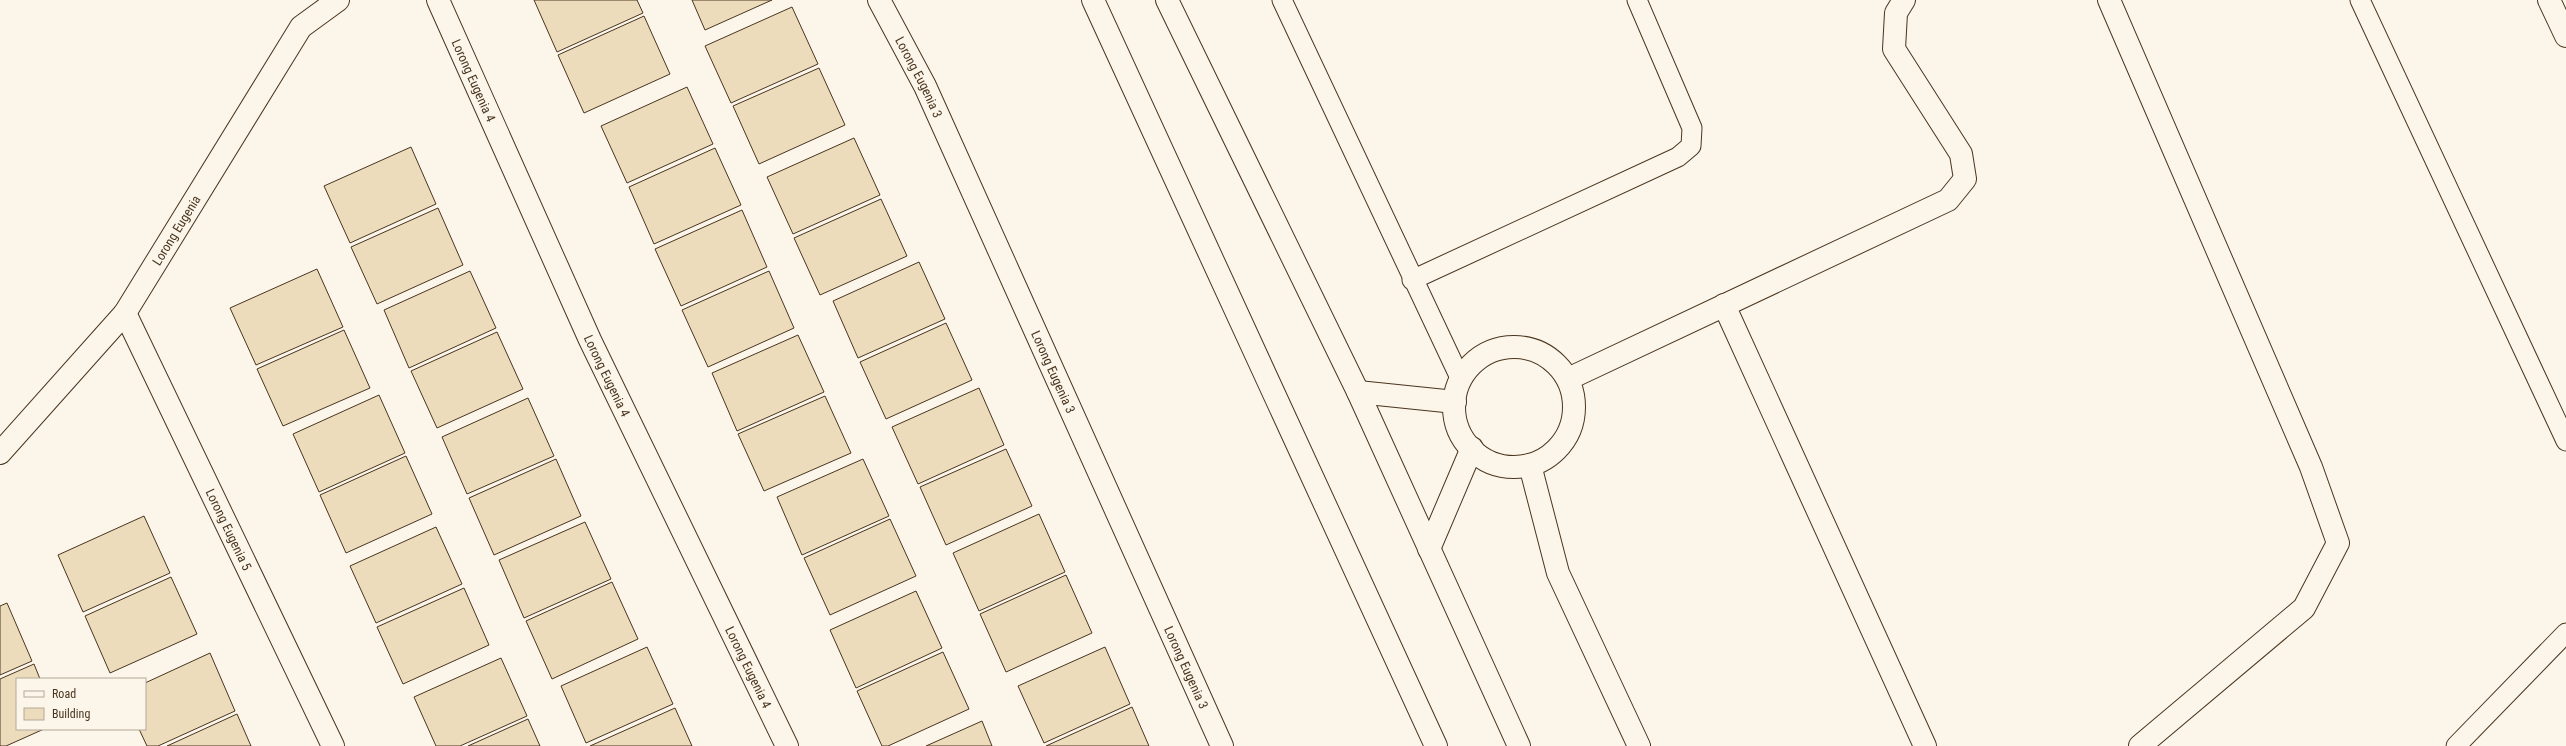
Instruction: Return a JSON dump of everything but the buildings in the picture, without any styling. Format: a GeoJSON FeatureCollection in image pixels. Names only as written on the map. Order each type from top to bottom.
{"type":"FeatureCollection","features":[{"type":"Feature","properties":{"kind":"street","name":"Lorong Eugenia"},"geometry":{"type":"LineString","coordinates":[[0,453],[125,313],[301,27],[338,0]]}},
{"type":"Feature","properties":{"kind":"street","name":"Lorong Eugenia 4"},"geometry":{"type":"LineString","coordinates":[[438,0],[590,340],[787,746]]}},
{"type":"Feature","properties":{"kind":"street","name":"Lorong Eugenia 3"},"geometry":{"type":"LineString","coordinates":[[878,0],[925,86],[1222,746]]}},
{"type":"Feature","properties":{"kind":"street"},"geometry":{"type":"LineString","coordinates":[[1093,0],[1436,746]]}},
{"type":"Feature","properties":{"kind":"street"},"geometry":{"type":"LineString","coordinates":[[1167,0],[1358,392],[1519,746]]}},
{"type":"Feature","properties":{"kind":"street"},"geometry":{"type":"LineString","coordinates":[[1568,379],[1948,200],[1965,179],[1961,154],[1894,50],[1896,13],[1904,0]]}},
{"type":"Feature","properties":{"kind":"street"},"geometry":{"type":"LineString","coordinates":[[2109,0],[2311,467],[2338,543],[2304,608],[2140,746]]}},
{"type":"Feature","properties":{"kind":"street"},"geometry":{"type":"LineString","coordinates":[[2548,0],[2566,36]]}},
{"type":"Feature","properties":{"kind":"street"},"geometry":{"type":"LineString","coordinates":[[1724,305],[1925,746]]}},
{"type":"Feature","properties":{"kind":"street","name":"Lorong Eugenia 5"},"geometry":{"type":"LineString","coordinates":[[125,313],[333,746]]}},
{"type":"Feature","properties":{"kind":"street"},"geometry":{"type":"LineString","coordinates":[[1504,347],[1523,347],[1541,352],[1556,364],[1568,379],[1573,396],[1574,408],[1569,431],[1560,446],[1546,458],[1530,465],[1514,466],[1497,464],[1479,455],[1472,448],[1465,440],[1457,422],[1455,402],[1461,380],[1472,364],[1487,353],[1504,347]]}},
{"type":"Feature","properties":{"kind":"street"},"geometry":{"type":"LineString","coordinates":[[1358,392],[1455,402]]}},
{"type":"Feature","properties":{"kind":"street"},"geometry":{"type":"LineString","coordinates":[[1429,549],[1472,448]]}},
{"type":"Feature","properties":{"kind":"street"},"geometry":{"type":"LineString","coordinates":[[1530,465],[1558,573],[1639,746]]}},
{"type":"Feature","properties":{"kind":"lane"},"geometry":{"type":"LineString","coordinates":[[1282,0],[1412,280],[1461,380]]}},
{"type":"Feature","properties":{"kind":"lane"},"geometry":{"type":"LineString","coordinates":[[1412,280],[1678,157],[1691,146],[1692,128],[1637,0]]}},
{"type":"Feature","properties":{"kind":"lane"},"geometry":{"type":"LineString","coordinates":[[2360,0],[2566,440]]}},
{"type":"Feature","properties":{"kind":"lane"},"geometry":{"type":"LineString","coordinates":[[2456,746],[2566,633]]}}]}
